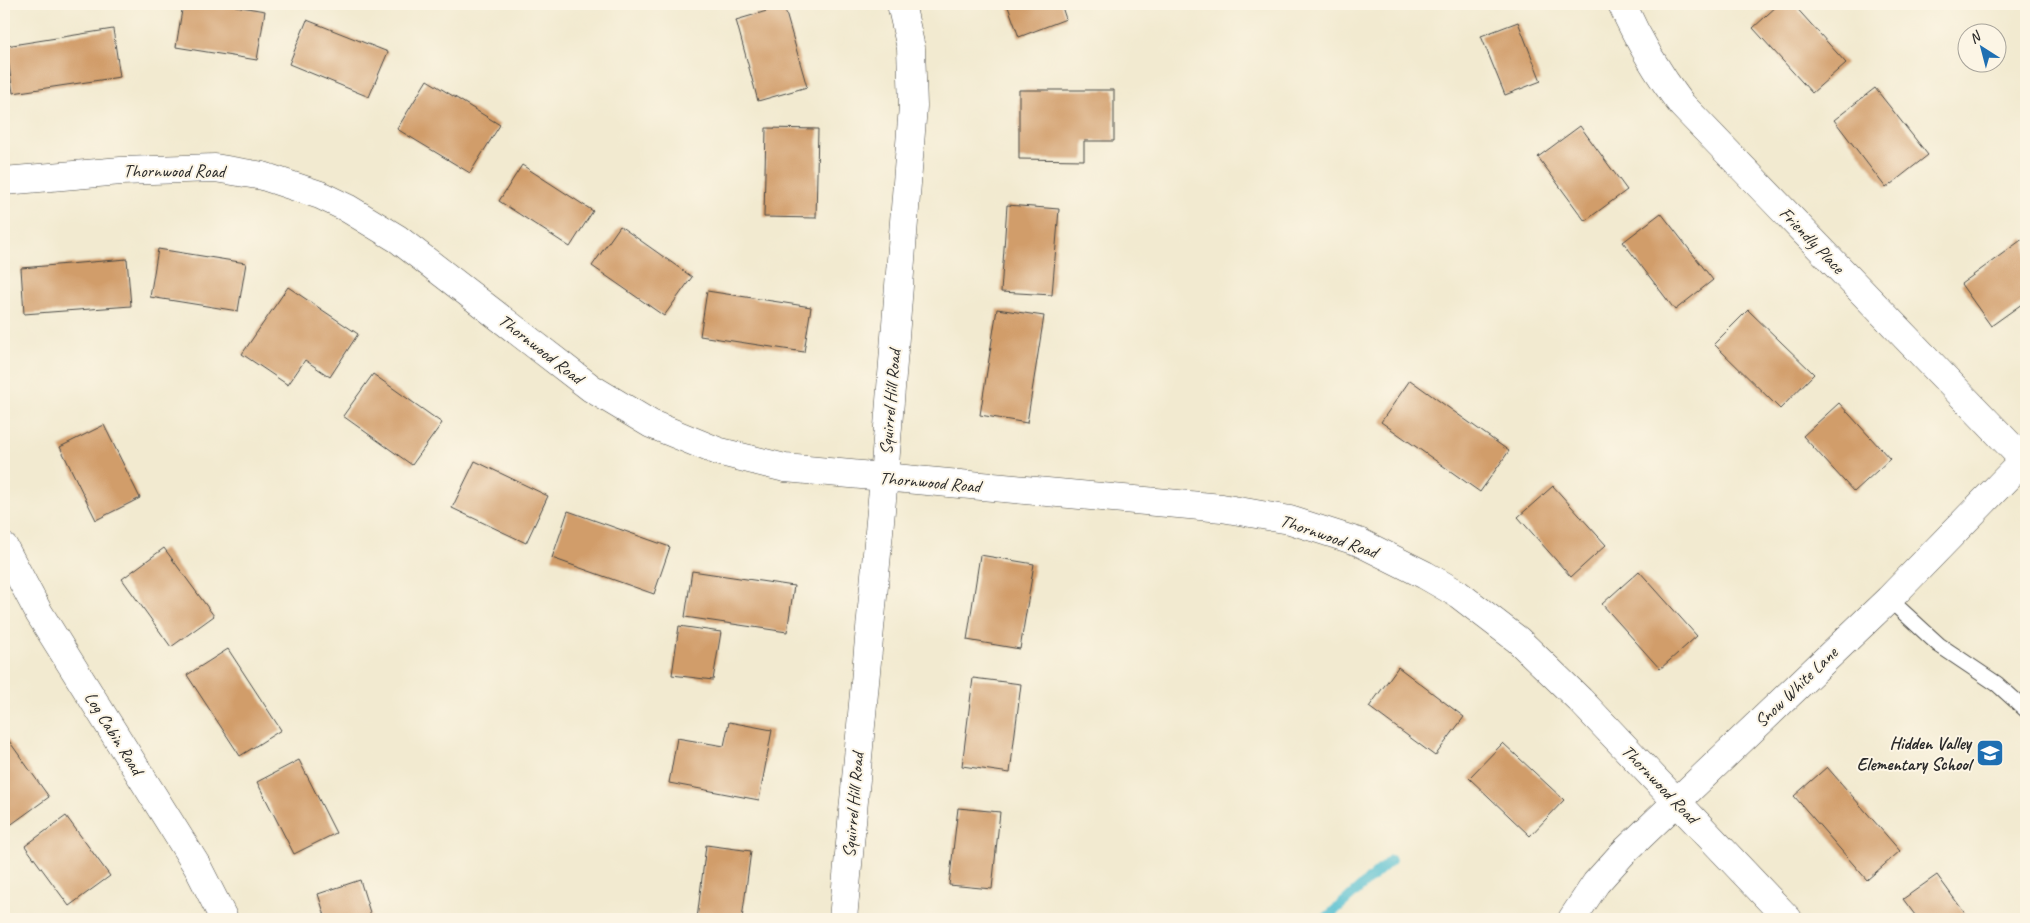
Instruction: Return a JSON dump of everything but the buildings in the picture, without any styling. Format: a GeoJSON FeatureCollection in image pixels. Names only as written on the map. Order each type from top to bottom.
{"type":"FeatureCollection","features":[{"type":"Feature","properties":{"kind":"street","name":"Squirrel Hill Road"},"geometry":{"type":"LineString","coordinates":[[842,919],[884,478],[914,106],[911,48],[901,4]]}},
{"type":"Feature","properties":{"kind":"street","name":"Friendly Place"},"geometry":{"type":"LineString","coordinates":[[1622,4],[1631,25],[1662,80],[1682,105],[2025,459]]}},
{"type":"Feature","properties":{"kind":"street","name":"Thornwood Road"},"geometry":{"type":"LineString","coordinates":[[4,181],[121,171],[216,168],[263,176],[320,195],[347,208],[398,239],[591,388],[651,424],[716,451],[785,468],[1222,508],[1290,520],[1359,542],[1458,594],[1518,640],[1677,801],[1788,919]]}},
{"type":"Feature","properties":{"kind":"street","name":"Snow White Lane"},"geometry":{"type":"LineString","coordinates":[[1572,919],[1596,883],[1615,861],[1889,599],[2025,459]]}},
{"type":"Feature","properties":{"kind":"street","name":"Log Cabin Road"},"geometry":{"type":"LineString","coordinates":[[4,547],[39,613],[197,866],[224,919]]}},
{"type":"Feature","properties":{"kind":"lane"},"geometry":{"type":"LineString","coordinates":[[1889,599],[1938,645],[1997,684],[2026,710]]}},
{"type":"Feature","properties":{"kind":"waterway"},"geometry":{"type":"LineString","coordinates":[[1325,919],[1391,860]]}},
{"type":"Feature","properties":{"kind":"place","name":"Hidden Valley Elementary School"},"geometry":{"type":"Point","coordinates":[1990,753]}}]}
